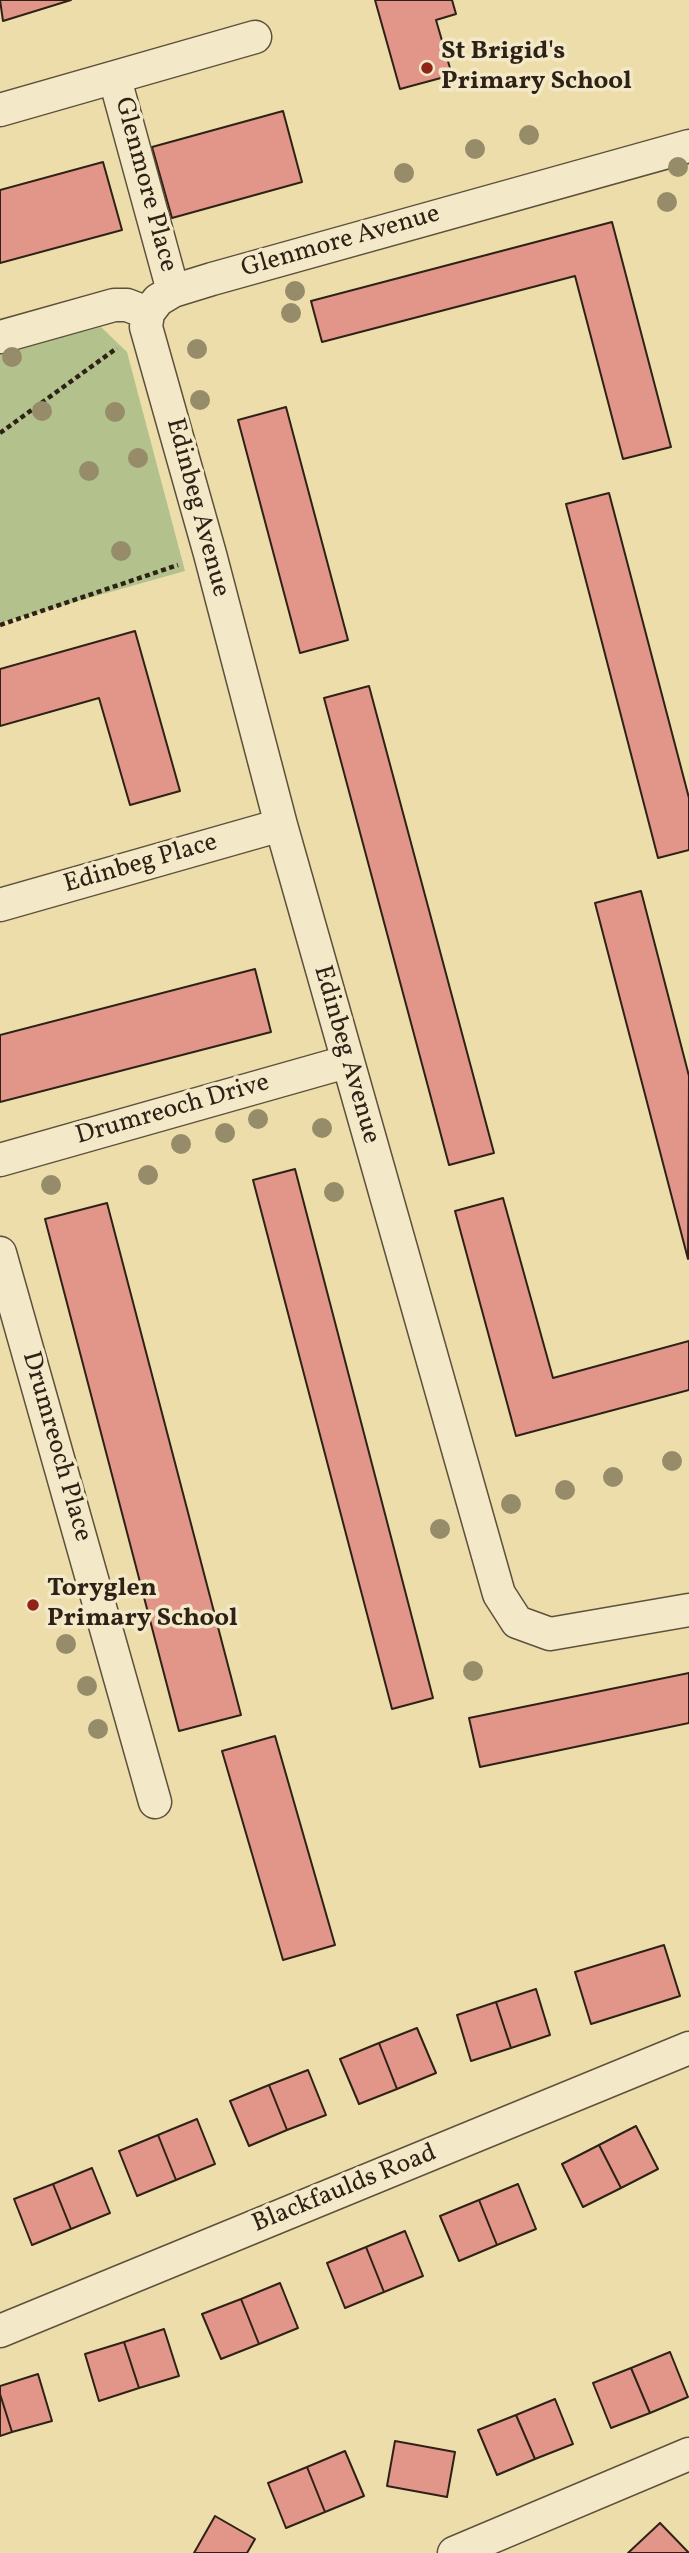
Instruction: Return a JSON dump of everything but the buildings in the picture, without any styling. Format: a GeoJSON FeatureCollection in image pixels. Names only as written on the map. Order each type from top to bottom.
{"type":"FeatureCollection","features":[{"type":"Feature","properties":{"kind":"street","name":"Glenmore Place"},"geometry":{"type":"LineString","coordinates":[[0,110],[255,37]]}},
{"type":"Feature","properties":{"kind":"street","name":"Glenmore Place"},"geometry":{"type":"LineString","coordinates":[[114,79],[173,291]]}},
{"type":"Feature","properties":{"kind":"street","name":"Glenmore Avenue"},"geometry":{"type":"LineString","coordinates":[[147,320],[158,300],[173,291],[689,146]]}},
{"type":"Feature","properties":{"kind":"street"},"geometry":{"type":"LineString","coordinates":[[0,337],[114,305],[127,305],[147,320]]}},
{"type":"Feature","properties":{"kind":"street","name":"Edinbeg Avenue"},"geometry":{"type":"LineString","coordinates":[[147,320],[346,1062],[499,1594],[517,1622],[550,1634],[689,1610]]}},
{"type":"Feature","properties":{"kind":"street","name":"Edinbeg Place"},"geometry":{"type":"LineString","coordinates":[[0,905],[281,825]]}},
{"type":"Feature","properties":{"kind":"street","name":"Drumreoch Drive"},"geometry":{"type":"LineString","coordinates":[[0,1160],[346,1062]]}},
{"type":"Feature","properties":{"kind":"street","name":"Drumreoch Place"},"geometry":{"type":"LineString","coordinates":[[0,1253],[155,1802]]}},
{"type":"Feature","properties":{"kind":"street","name":"Blackfaulds Road"},"geometry":{"type":"LineString","coordinates":[[0,2332],[689,2048]]}},
{"type":"Feature","properties":{"kind":"street"},"geometry":{"type":"LineString","coordinates":[[454,2553],[689,2454]]}},
{"type":"Feature","properties":{"kind":"path"},"geometry":{"type":"LineString","coordinates":[[0,433],[147,320]]}},
{"type":"Feature","properties":{"kind":"path"},"geometry":{"type":"LineString","coordinates":[[0,625],[209,554]]}},
{"type":"Feature","properties":{"kind":"green space"},"geometry":{"type":"Polygon","coordinates":[[[101,327],[127,352],[185,571],[0,623],[0,353],[101,327]]]}},
{"type":"Feature","properties":{"kind":"place","name":"St Brigid's Primary School"},"geometry":{"type":"Point","coordinates":[427,68]}},
{"type":"Feature","properties":{"kind":"place","name":"Toryglen Primary School"},"geometry":{"type":"Point","coordinates":[33,1605]}}]}
